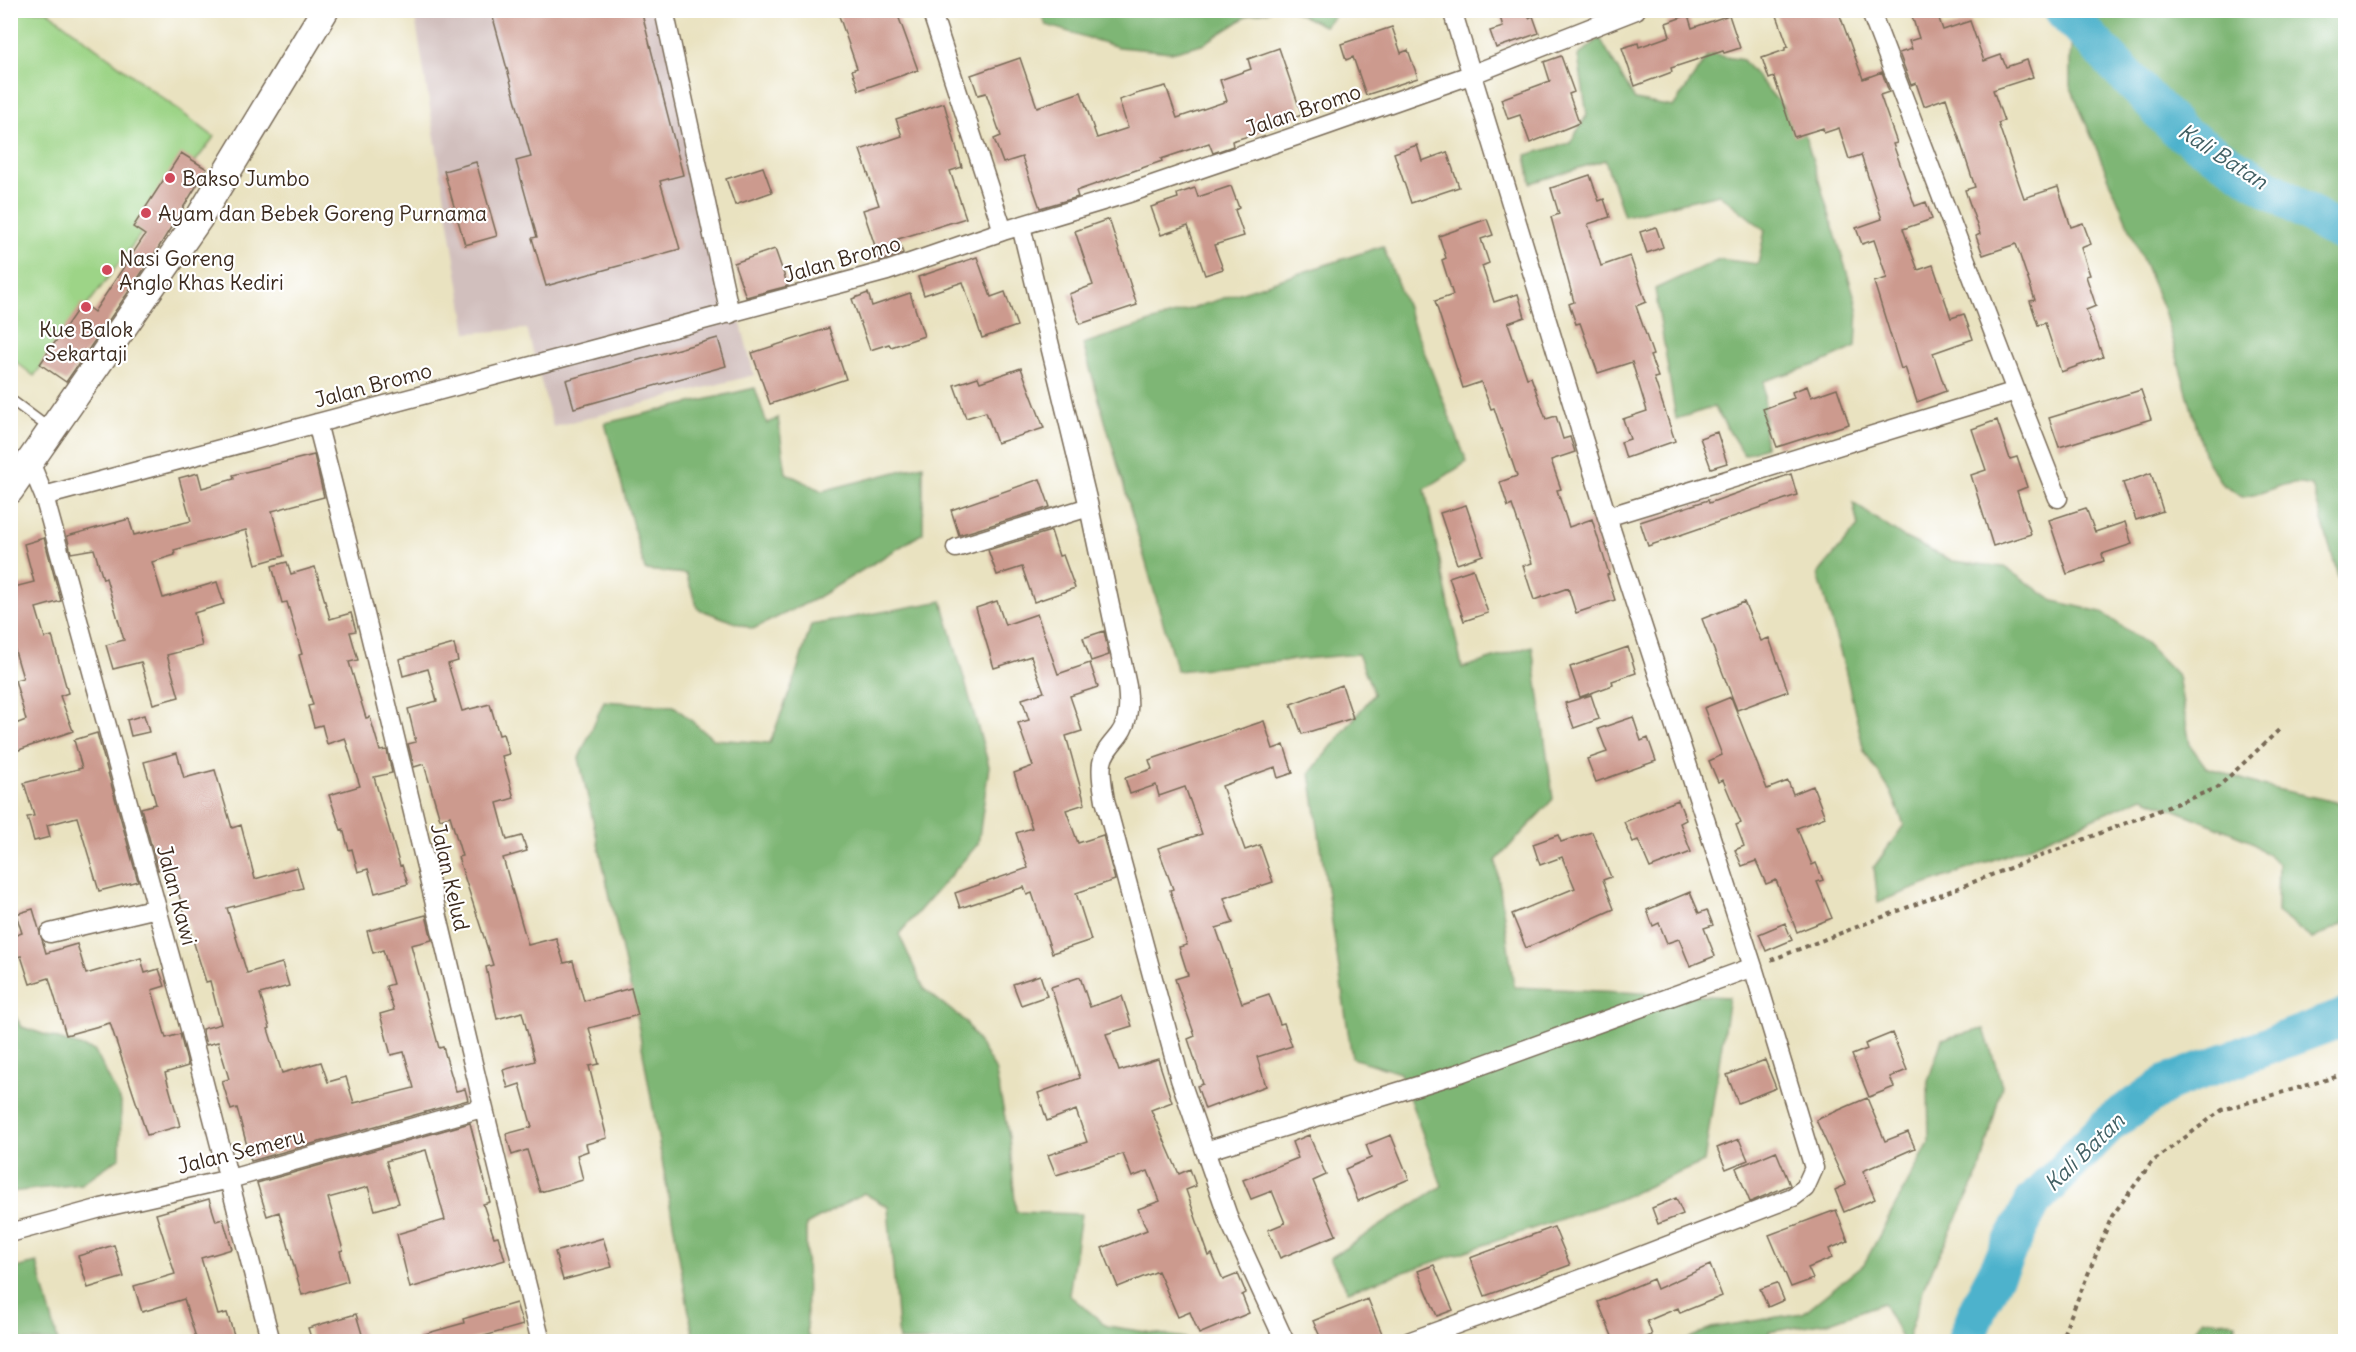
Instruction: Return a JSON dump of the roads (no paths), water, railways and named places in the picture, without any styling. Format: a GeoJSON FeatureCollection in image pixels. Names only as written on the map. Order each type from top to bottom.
{"type":"FeatureCollection","features":[{"type":"Feature","properties":{"kind":"main road"},"geometry":{"type":"LineString","coordinates":[[10,490],[199,218],[325,10]]}},
{"type":"Feature","properties":{"kind":"street"},"geometry":{"type":"LineString","coordinates":[[664,10],[730,314]]}},
{"type":"Feature","properties":{"kind":"street"},"geometry":{"type":"LineString","coordinates":[[931,10],[1003,231]]}},
{"type":"Feature","properties":{"kind":"street"},"geometry":{"type":"LineString","coordinates":[[1408,1341],[1600,1272],[1793,1197],[1805,1188],[1814,1168],[1811,1151],[1753,967],[1607,517],[1452,10]]}},
{"type":"Feature","properties":{"kind":"street","name":"Jalan Bromo"},"geometry":{"type":"LineString","coordinates":[[44,495],[887,271],[1003,231],[1126,194],[1473,74],[1636,10]]}},
{"type":"Feature","properties":{"kind":"street"},"geometry":{"type":"LineString","coordinates":[[1870,10],[2058,498]]}},
{"type":"Feature","properties":{"kind":"street"},"geometry":{"type":"LineString","coordinates":[[1021,226],[1089,507],[1129,705],[1126,721],[1120,734],[1106,750],[1102,763],[1105,800],[1180,1078],[1230,1222],[1285,1341]]}},
{"type":"Feature","properties":{"kind":"street"},"geometry":{"type":"LineString","coordinates":[[1607,517],[2016,391]]}},
{"type":"Feature","properties":{"kind":"street","name":"Jalan Kelud"},"geometry":{"type":"LineString","coordinates":[[317,423],[356,575],[482,1108],[541,1341]]}},
{"type":"Feature","properties":{"kind":"street","name":"Jalan Kawi"},"geometry":{"type":"LineString","coordinates":[[30,462],[44,495],[230,1179],[271,1341]]}},
{"type":"Feature","properties":{"kind":"street"},"geometry":{"type":"LineString","coordinates":[[956,548],[1089,507]]}},
{"type":"Feature","properties":{"kind":"street"},"geometry":{"type":"LineString","coordinates":[[50,933],[157,908]]}},
{"type":"Feature","properties":{"kind":"street"},"geometry":{"type":"LineString","coordinates":[[1206,1151],[1460,1073],[1753,967]]}},
{"type":"Feature","properties":{"kind":"street","name":"Jalan Semeru"},"geometry":{"type":"LineString","coordinates":[[10,1233],[102,1208],[230,1179],[482,1108]]}},
{"type":"Feature","properties":{"kind":"lane"},"geometry":{"type":"LineString","coordinates":[[10,399],[52,431]]}},
{"type":"Feature","properties":{"kind":"waterway","name":"Kali Batan"},"geometry":{"type":"LineString","coordinates":[[2063,10],[2179,131],[2328,226],[2346,234]]}},
{"type":"Feature","properties":{"kind":"waterway","name":"Kali Batan"},"geometry":{"type":"LineString","coordinates":[[1965,1342],[1980,1304],[2033,1202],[2111,1122],[2168,1083],[2346,1017]]}},
{"type":"Feature","properties":{"kind":"place","name":"Bakso Jumbo"},"geometry":{"type":"Point","coordinates":[170,178]}},
{"type":"Feature","properties":{"kind":"place","name":"Ayam dan Bebek Goreng Purnama"},"geometry":{"type":"Point","coordinates":[146,213]}},
{"type":"Feature","properties":{"kind":"place","name":"Nasi Goreng Anglo Khas Kediri"},"geometry":{"type":"Point","coordinates":[107,270]}},
{"type":"Feature","properties":{"kind":"place","name":"Kue Balok Sekartaji"},"geometry":{"type":"Point","coordinates":[86,307]}}]}
